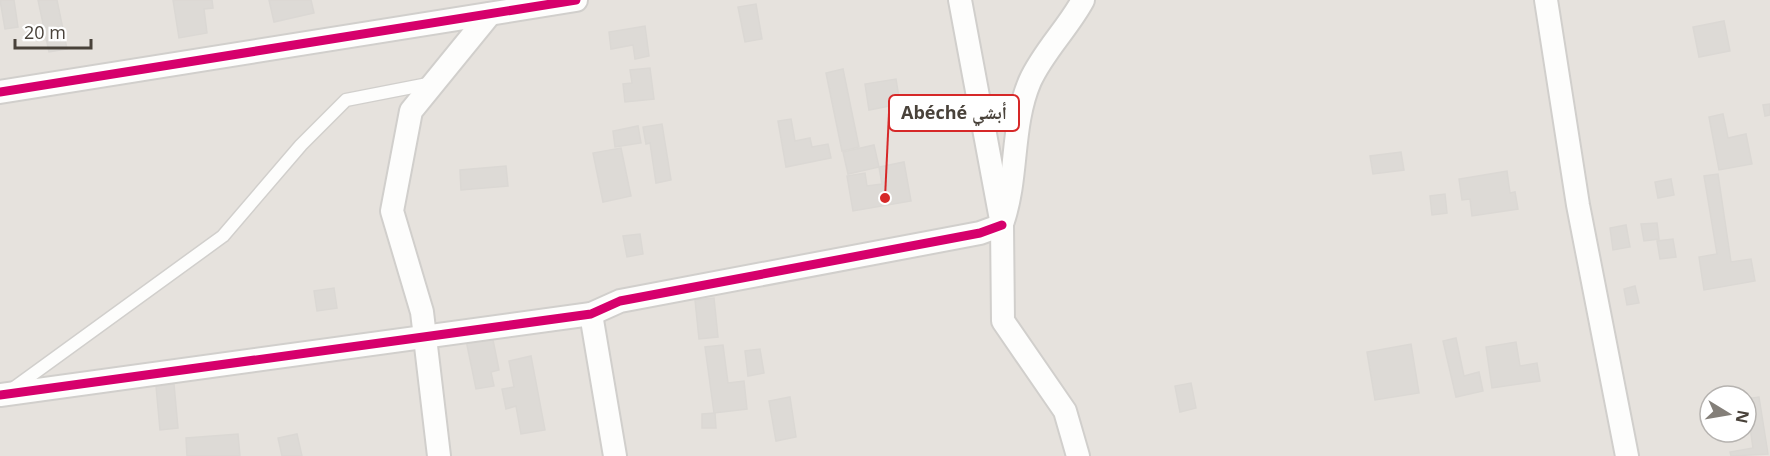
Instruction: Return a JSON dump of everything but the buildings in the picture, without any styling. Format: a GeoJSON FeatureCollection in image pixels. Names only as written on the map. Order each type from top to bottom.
{"type":"FeatureCollection","features":[{"type":"Feature","properties":{"kind":"street"},"geometry":{"type":"LineString","coordinates":[[0,92],[576,0]]}},
{"type":"Feature","properties":{"kind":"street"},"geometry":{"type":"LineString","coordinates":[[960,0],[1002,225],[1003,321],[1065,411],[1077,456]]}},
{"type":"Feature","properties":{"kind":"street"},"geometry":{"type":"LineString","coordinates":[[1002,225],[1011,198],[1021,113],[1031,81],[1083,0]]}},
{"type":"Feature","properties":{"kind":"street"},"geometry":{"type":"LineString","coordinates":[[1546,0],[1578,205],[1627,456]]}},
{"type":"Feature","properties":{"kind":"street"},"geometry":{"type":"LineString","coordinates":[[439,456],[422,312],[392,211],[411,111],[490,14]]}},
{"type":"Feature","properties":{"kind":"street"},"geometry":{"type":"LineString","coordinates":[[2,395],[591,314],[620,301],[980,233],[1002,225]]}},
{"type":"Feature","properties":{"kind":"street"},"geometry":{"type":"LineString","coordinates":[[591,314],[615,456]]}},
{"type":"Feature","properties":{"kind":"lane"},"geometry":{"type":"LineString","coordinates":[[2,395],[223,236],[301,145],[346,99],[434,83]]}},
{"type":"Feature","properties":{"kind":"shaded area"},"geometry":{"type":"Polygon","coordinates":[[[0,0],[1770,0],[1770,456],[0,456],[0,0]]]}},
{"type":"Feature","properties":{"kind":"cycle path"},"geometry":{"type":"LineString","coordinates":[[0,92],[576,0]]}},
{"type":"Feature","properties":{"kind":"cycle path"},"geometry":{"type":"LineString","coordinates":[[0,395],[591,314],[620,301],[980,233],[1002,225]]}},
{"type":"Feature","properties":{"kind":"place","name":"Abéché أبشي"},"geometry":{"type":"Point","coordinates":[885,198]}}]}
